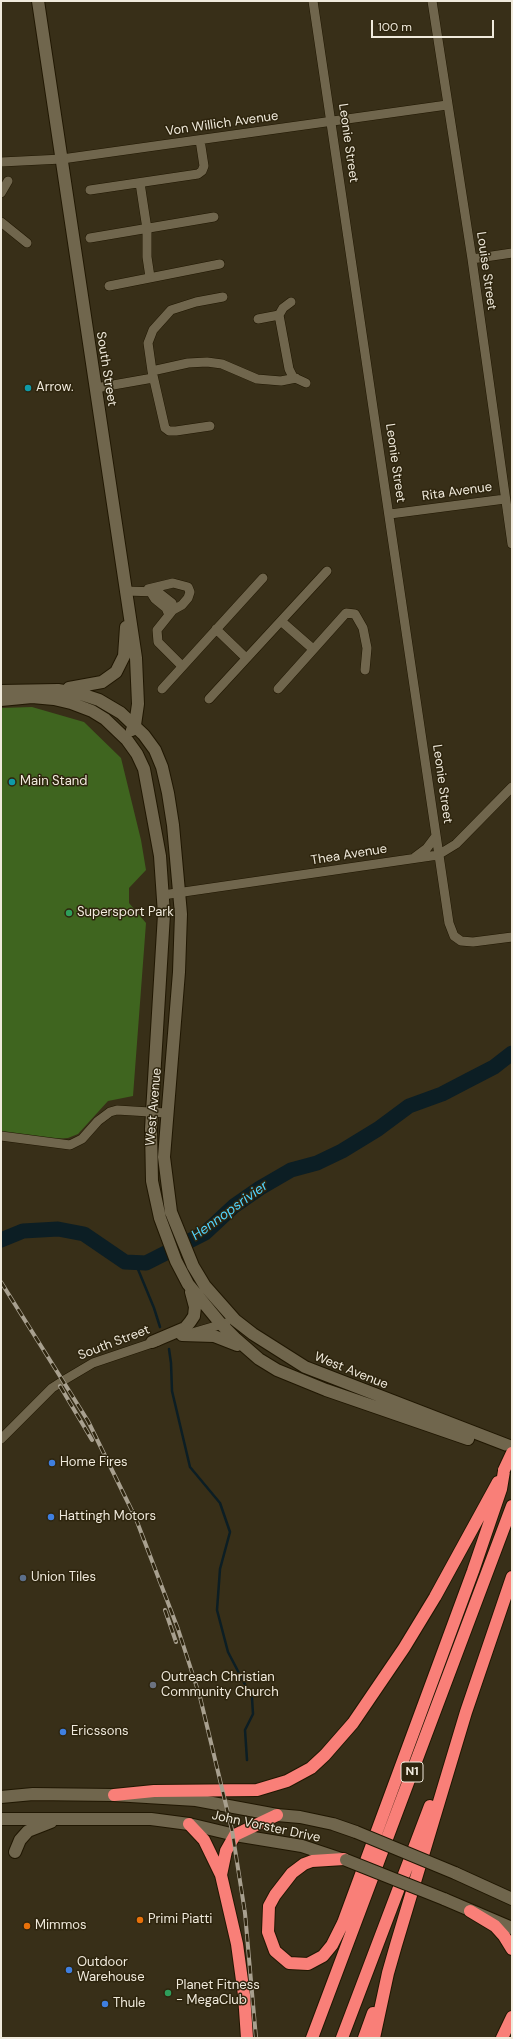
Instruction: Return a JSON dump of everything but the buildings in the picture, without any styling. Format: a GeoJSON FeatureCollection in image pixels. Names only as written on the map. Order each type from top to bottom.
{"type":"FeatureCollection","features":[{"type":"Feature","properties":{"kind":"highway"},"geometry":{"type":"LineString","coordinates":[[114,1795],[154,1791],[257,1790],[287,1781],[310,1768],[325,1754],[352,1723],[404,1648],[435,1597],[512,1454]]}},
{"type":"Feature","properties":{"kind":"highway"},"geometry":{"type":"LineString","coordinates":[[345,1860],[312,1861],[304,1864],[292,1873],[274,1895],[269,1906],[268,1932],[274,1951],[289,1963],[308,1964],[323,1956],[340,1929],[473,1571],[501,1489],[504,1471]]}},
{"type":"Feature","properties":{"kind":"highway","name":"N1"},"geometry":{"type":"LineString","coordinates":[[312,2038],[512,1506]]}},
{"type":"Feature","properties":{"kind":"highway","name":"N1"},"geometry":{"type":"LineString","coordinates":[[342,2038],[466,1712],[512,1577]]}},
{"type":"Feature","properties":{"kind":"highway"},"geometry":{"type":"LineString","coordinates":[[364,2038],[388,1973],[466,1712]]}},
{"type":"Feature","properties":{"kind":"highway"},"geometry":{"type":"LineString","coordinates":[[221,1875],[226,1851],[235,1835],[277,1815]]}},
{"type":"Feature","properties":{"kind":"highway"},"geometry":{"type":"LineString","coordinates":[[189,1824],[204,1840],[221,1875],[237,1944],[244,1995],[247,2038]]}},
{"type":"Feature","properties":{"kind":"highway"},"geometry":{"type":"LineString","coordinates":[[470,1911],[495,1926],[504,1936],[512,1949]]}},
{"type":"Feature","properties":{"kind":"highway"},"geometry":{"type":"LineString","coordinates":[[374,2038],[388,1973]]}},
{"type":"Feature","properties":{"kind":"highway"},"geometry":{"type":"LineString","coordinates":[[502,2038],[512,2017]]}},
{"type":"Feature","properties":{"kind":"street","name":"South Street"},"geometry":{"type":"LineString","coordinates":[[38,1],[128,606],[138,686],[135,725],[127,740]]}},
{"type":"Feature","properties":{"kind":"street","name":"Leonie Street"},"geometry":{"type":"LineString","coordinates":[[313,1],[390,514],[438,855],[451,929],[458,939],[465,942],[512,936]]}},
{"type":"Feature","properties":{"kind":"street","name":"Louise Street"},"geometry":{"type":"LineString","coordinates":[[432,1],[472,259],[512,544]]}},
{"type":"Feature","properties":{"kind":"street","name":"Von Willich Avenue"},"geometry":{"type":"LineString","coordinates":[[1,162],[62,159],[447,105]]}},
{"type":"Feature","properties":{"kind":"street"},"geometry":{"type":"LineString","coordinates":[[90,190],[200,173],[204,166],[200,140]]}},
{"type":"Feature","properties":{"kind":"street"},"geometry":{"type":"LineString","coordinates":[[1,193],[8,181]]}},
{"type":"Feature","properties":{"kind":"street"},"geometry":{"type":"LineString","coordinates":[[140,183],[147,229],[147,257],[150,277]]}},
{"type":"Feature","properties":{"kind":"street"},"geometry":{"type":"LineString","coordinates":[[90,238],[214,217]]}},
{"type":"Feature","properties":{"kind":"street"},"geometry":{"type":"LineString","coordinates":[[1,222],[27,243]]}},
{"type":"Feature","properties":{"kind":"street"},"geometry":{"type":"LineString","coordinates":[[472,259],[512,253]]}},
{"type":"Feature","properties":{"kind":"street"},"geometry":{"type":"LineString","coordinates":[[109,286],[220,264]]}},
{"type":"Feature","properties":{"kind":"street"},"geometry":{"type":"LineString","coordinates":[[210,426],[176,431],[167,430],[162,425],[148,348],[149,336],[171,310],[186,304],[223,297]]}},
{"type":"Feature","properties":{"kind":"street"},"geometry":{"type":"LineString","coordinates":[[291,302],[283,308],[279,315],[289,369],[296,378],[306,383]]}},
{"type":"Feature","properties":{"kind":"street"},"geometry":{"type":"LineString","coordinates":[[258,319],[279,315]]}},
{"type":"Feature","properties":{"kind":"street"},"geometry":{"type":"LineString","coordinates":[[96,388],[188,363],[207,362],[222,364],[257,379],[281,381],[296,378]]}},
{"type":"Feature","properties":{"kind":"street","name":"Rita Avenue"},"geometry":{"type":"LineString","coordinates":[[390,514],[505,499]]}},
{"type":"Feature","properties":{"kind":"street"},"geometry":{"type":"LineString","coordinates":[[209,699],[327,572]]}},
{"type":"Feature","properties":{"kind":"street"},"geometry":{"type":"LineString","coordinates":[[162,688],[263,578]]}},
{"type":"Feature","properties":{"kind":"street"},"geometry":{"type":"LineString","coordinates":[[125,591],[146,591],[173,583],[184,585],[190,592],[188,598],[182,605],[171,612],[157,630],[158,644],[182,666]]}},
{"type":"Feature","properties":{"kind":"street"},"geometry":{"type":"LineString","coordinates":[[146,591],[171,612]]}},
{"type":"Feature","properties":{"kind":"street"},"geometry":{"type":"LineString","coordinates":[[58,690],[98,683],[116,672],[124,656],[128,606]]}},
{"type":"Feature","properties":{"kind":"street"},"geometry":{"type":"LineString","coordinates":[[278,689],[346,613],[355,614],[366,636],[367,660],[365,670]]}},
{"type":"Feature","properties":{"kind":"street"},"geometry":{"type":"LineString","coordinates":[[281,621],[313,649]]}},
{"type":"Feature","properties":{"kind":"street"},"geometry":{"type":"LineString","coordinates":[[216,629],[246,658]]}},
{"type":"Feature","properties":{"kind":"street","name":"West Avenue"},"geometry":{"type":"LineString","coordinates":[[1,691],[58,690],[81,694],[99,700],[121,713],[135,725],[153,746],[165,776],[180,893],[180,972],[166,1113],[164,1157],[172,1212],[193,1266],[211,1294],[235,1320],[260,1340],[305,1367],[512,1448]]}},
{"type":"Feature","properties":{"kind":"street","name":"West Avenue"},"geometry":{"type":"LineString","coordinates":[[1,700],[42,698],[71,702],[92,711],[105,719],[127,740],[141,761],[147,779],[160,856],[163,895],[163,951],[150,1153],[152,1181],[160,1218],[181,1272],[188,1284],[221,1324],[248,1350],[277,1370],[297,1379],[512,1454]]}},
{"type":"Feature","properties":{"kind":"street","name":"Thea Avenue"},"geometry":{"type":"LineString","coordinates":[[163,895],[438,855],[456,844],[512,787]]}},
{"type":"Feature","properties":{"kind":"street"},"geometry":{"type":"LineString","coordinates":[[414,858],[427,848],[436,836]]}},
{"type":"Feature","properties":{"kind":"street"},"geometry":{"type":"LineString","coordinates":[[1,1136],[70,1145],[78,1142],[102,1117],[110,1112],[117,1110],[166,1113]]}},
{"type":"Feature","properties":{"kind":"street"},"geometry":{"type":"LineString","coordinates":[[152,1342],[185,1328],[194,1316],[195,1307],[188,1284]]}},
{"type":"Feature","properties":{"kind":"street","name":"South Street"},"geometry":{"type":"LineString","coordinates":[[1,1439],[52,1388],[93,1363],[152,1342],[235,1320]]}},
{"type":"Feature","properties":{"kind":"street"},"geometry":{"type":"LineString","coordinates":[[182,1335],[214,1336],[248,1350]]}},
{"type":"Feature","properties":{"kind":"street","name":"John Vorster Drive"},"geometry":{"type":"LineString","coordinates":[[1,1797],[33,1794],[114,1795],[196,1800],[277,1815],[300,1817],[333,1824],[356,1832],[455,1873],[512,1899]]}},
{"type":"Feature","properties":{"kind":"street","name":"John Vorster Drive"},"geometry":{"type":"LineString","coordinates":[[1,1819],[151,1819],[189,1824],[235,1835],[302,1846],[345,1860],[444,1899],[512,1928]]}},
{"type":"Feature","properties":{"kind":"street"},"geometry":{"type":"LineString","coordinates":[[15,1852],[20,1840],[28,1831],[62,1819]]}},
{"type":"Feature","properties":{"kind":"green space","name":"Supersport Park"},"geometry":{"type":"Polygon","coordinates":[[[32,707],[84,722],[121,758],[141,840],[146,870],[129,888],[129,903],[146,923],[133,1096],[108,1101],[78,1134],[68,1138],[54,1139],[1,1132],[1,708],[32,707]]]}},
{"type":"Feature","properties":{"kind":"waterway","name":"Hennopsrivier"},"geometry":{"type":"LineString","coordinates":[[1,1240],[23,1231],[58,1229],[84,1234],[125,1262],[146,1263],[205,1233],[234,1206],[260,1188],[291,1170],[317,1163],[342,1151],[378,1129],[409,1106],[442,1094],[494,1067],[512,1053]]}},
{"type":"Feature","properties":{"kind":"waterway"},"geometry":{"type":"LineString","coordinates":[[135,1262],[154,1308],[160,1327]]}},
{"type":"Feature","properties":{"kind":"waterway"},"geometry":{"type":"LineString","coordinates":[[169,1349],[172,1391],[190,1467],[220,1503],[230,1532],[220,1569],[217,1610],[228,1652],[252,1698],[253,1714],[245,1730],[247,1760]]}},
{"type":"Feature","properties":{"kind":"railway"},"geometry":{"type":"LineString","coordinates":[[1,1282],[88,1421],[136,1519],[178,1629],[200,1697],[232,1830],[245,1913],[256,2038]]}},
{"type":"Feature","properties":{"kind":"railway"},"geometry":{"type":"LineString","coordinates":[[60,1386],[92,1440]]}},
{"type":"Feature","properties":{"kind":"railway"},"geometry":{"type":"LineString","coordinates":[[165,1610],[176,1642]]}},
{"type":"Feature","properties":{"kind":"place","name":"Arrow."},"geometry":{"type":"Point","coordinates":[28,388]}},
{"type":"Feature","properties":{"kind":"place","name":"Main Stand"},"geometry":{"type":"Point","coordinates":[12,782]}},
{"type":"Feature","properties":{"kind":"place","name":"Supersport Park"},"geometry":{"type":"Point","coordinates":[69,913]}},
{"type":"Feature","properties":{"kind":"place","name":"Home Fires"},"geometry":{"type":"Point","coordinates":[52,1463]}},
{"type":"Feature","properties":{"kind":"place","name":"Hattingh Motors"},"geometry":{"type":"Point","coordinates":[51,1517]}},
{"type":"Feature","properties":{"kind":"place","name":"Union Tiles"},"geometry":{"type":"Point","coordinates":[23,1578]}},
{"type":"Feature","properties":{"kind":"place","name":"Outreach Christian Community Church"},"geometry":{"type":"Point","coordinates":[153,1685]}},
{"type":"Feature","properties":{"kind":"place","name":"Ericssons"},"geometry":{"type":"Point","coordinates":[63,1732]}},
{"type":"Feature","properties":{"kind":"place","name":"Primi Piatti"},"geometry":{"type":"Point","coordinates":[140,1920]}},
{"type":"Feature","properties":{"kind":"place","name":"Mimmos"},"geometry":{"type":"Point","coordinates":[27,1926]}},
{"type":"Feature","properties":{"kind":"place","name":"Outdoor Warehouse"},"geometry":{"type":"Point","coordinates":[69,1970]}},
{"type":"Feature","properties":{"kind":"place","name":"Planet Fitness - MegaClub"},"geometry":{"type":"Point","coordinates":[168,1993]}},
{"type":"Feature","properties":{"kind":"place","name":"Thule"},"geometry":{"type":"Point","coordinates":[105,2004]}}]}
